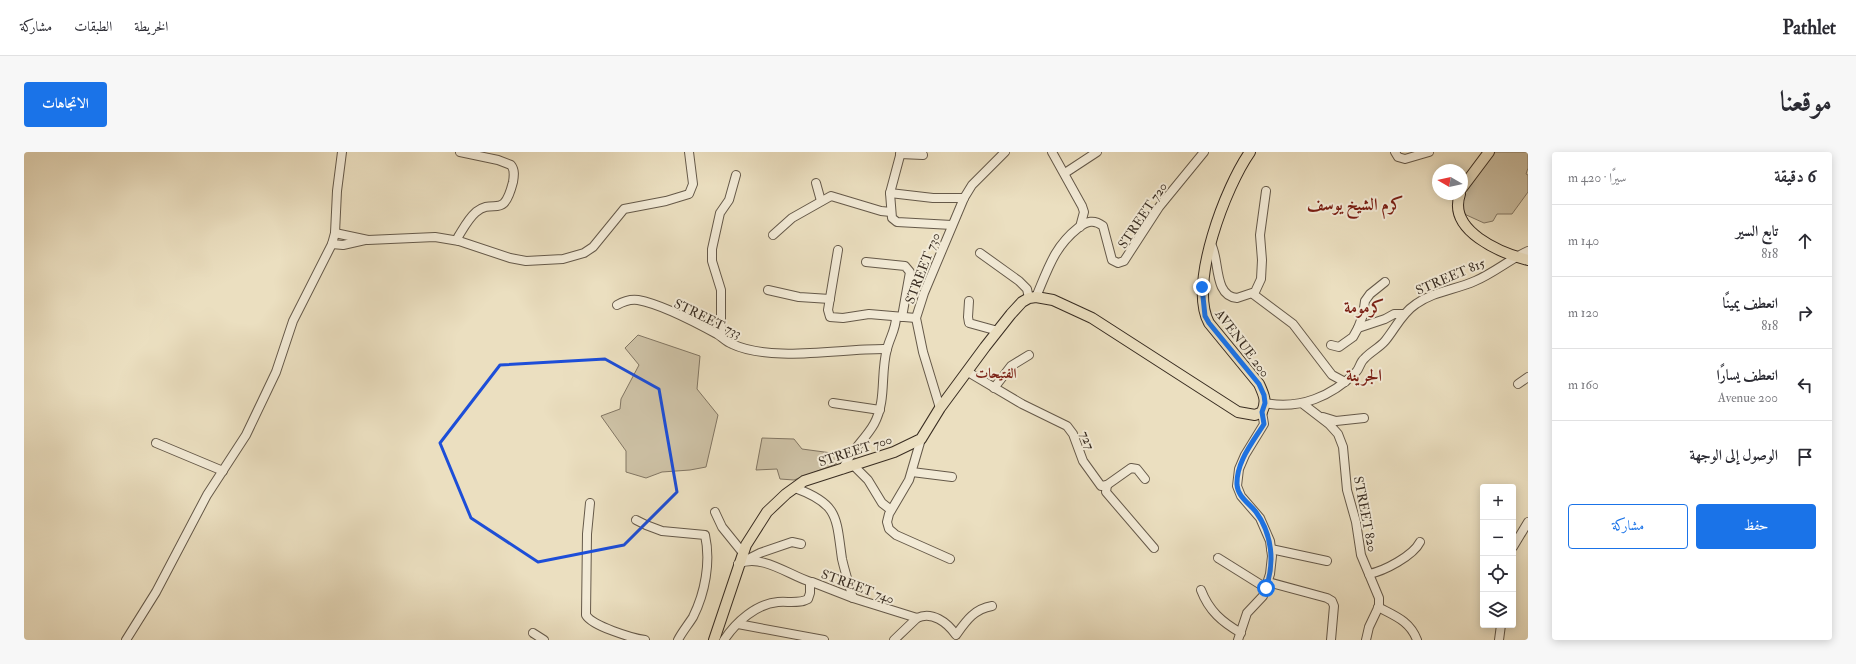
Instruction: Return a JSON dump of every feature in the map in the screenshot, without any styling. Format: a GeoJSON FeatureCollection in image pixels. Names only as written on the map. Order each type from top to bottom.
{"type":"FeatureCollection","features":[{"type":"Feature","properties":{"kind":"main road","name":"AVENUE 200"},"geometry":{"type":"LineString","coordinates":[[1250,152],[1235,174],[1211,244],[1203,276],[1202,300],[1205,316],[1209,323],[1259,384],[1264,395],[1264,408]]}},
{"type":"Feature","properties":{"kind":"main road"},"geometry":{"type":"LineString","coordinates":[[1468,180],[1489,152]]}},
{"type":"Feature","properties":{"kind":"main road"},"geometry":{"type":"LineString","coordinates":[[1460,200],[1459,210],[1461,221],[1466,229],[1502,251],[1514,257],[1528,260]]}},
{"type":"Feature","properties":{"kind":"main road"},"geometry":{"type":"LineString","coordinates":[[921,439],[940,408],[998,331],[1022,302],[1033,297],[1053,300],[1092,318],[1238,412],[1255,415],[1264,408]]}},
{"type":"Feature","properties":{"kind":"main road","name":"STREET 700"},"geometry":{"type":"LineString","coordinates":[[714,640],[751,536],[767,512],[794,488],[804,482],[818,476],[854,466],[894,452],[921,439]]}},
{"type":"Feature","properties":{"kind":"street"},"geometry":{"type":"LineString","coordinates":[[126,640],[156,592],[207,495],[246,435],[276,372],[293,321],[332,244],[335,233],[337,191],[342,152]]}},
{"type":"Feature","properties":{"kind":"street"},"geometry":{"type":"LineString","coordinates":[[460,152],[503,162],[510,165],[514,173],[510,194],[506,202],[502,205],[477,211],[469,219],[458,237],[463,243]]}},
{"type":"Feature","properties":{"kind":"street"},"geometry":{"type":"LineString","coordinates":[[332,244],[354,244],[368,240],[435,237],[463,243],[493,254],[526,260],[563,259],[584,253],[594,247],[624,209],[666,201],[689,194],[693,184],[689,152]]}},
{"type":"Feature","properties":{"kind":"street","name":"STREET 730"},"geometry":{"type":"LineString","coordinates":[[940,408],[923,352],[916,318],[924,292],[964,198],[972,185],[1005,152]]}},
{"type":"Feature","properties":{"kind":"street"},"geometry":{"type":"LineString","coordinates":[[980,253],[1019,281],[1033,297],[1058,248],[1080,227],[1084,212],[1065,173],[1052,152]]}},
{"type":"Feature","properties":{"kind":"street"},"geometry":{"type":"LineString","coordinates":[[1065,173],[1097,152]]}},
{"type":"Feature","properties":{"kind":"street","name":"STREET 720"},"geometry":{"type":"LineString","coordinates":[[1080,227],[1090,222],[1100,223],[1106,231],[1112,260],[1118,263],[1124,261],[1159,207],[1204,152]]}},
{"type":"Feature","properties":{"kind":"street"},"geometry":{"type":"LineString","coordinates":[[1396,152],[1398,157],[1405,159],[1429,152]]}},
{"type":"Feature","properties":{"kind":"street"},"geometry":{"type":"LineString","coordinates":[[923,155],[901,153],[890,193],[892,218],[897,222],[952,225]]}},
{"type":"Feature","properties":{"kind":"street"},"geometry":{"type":"LineString","coordinates":[[721,336],[721,297],[712,257],[713,239],[720,213],[729,200],[736,175]]}},
{"type":"Feature","properties":{"kind":"street"},"geometry":{"type":"LineString","coordinates":[[816,183],[821,201]]}},
{"type":"Feature","properties":{"kind":"street"},"geometry":{"type":"LineString","coordinates":[[1211,244],[1216,253],[1216,271],[1223,288],[1234,298],[1253,294],[1260,285],[1263,272],[1260,235],[1266,191]]}},
{"type":"Feature","properties":{"kind":"street"},"geometry":{"type":"LineString","coordinates":[[890,193],[933,198],[964,198]]}},
{"type":"Feature","properties":{"kind":"street"},"geometry":{"type":"LineString","coordinates":[[773,235],[792,218],[831,196],[871,208],[891,212]]}},
{"type":"Feature","properties":{"kind":"street"},"geometry":{"type":"LineString","coordinates":[[335,233],[368,240]]}},
{"type":"Feature","properties":{"kind":"street"},"geometry":{"type":"LineString","coordinates":[[838,250],[828,315],[833,318],[864,314],[916,318]]}},
{"type":"Feature","properties":{"kind":"street","name":"STREET 815"},"geometry":{"type":"LineString","coordinates":[[1264,408],[1303,404],[1331,392],[1358,371],[1363,360],[1385,341],[1404,314],[1415,304],[1428,296],[1477,280],[1514,257],[1528,251]]}},
{"type":"Feature","properties":{"kind":"street"},"geometry":{"type":"LineString","coordinates":[[843,469],[850,456],[874,424],[880,410],[886,349],[899,317],[910,272],[905,266],[866,262]]}},
{"type":"Feature","properties":{"kind":"street"},"geometry":{"type":"LineString","coordinates":[[1331,345],[1338,347],[1350,340],[1358,328],[1368,297],[1385,282]]}},
{"type":"Feature","properties":{"kind":"street"},"geometry":{"type":"LineString","coordinates":[[768,290],[799,297],[830,299]]}},
{"type":"Feature","properties":{"kind":"street"},"geometry":{"type":"LineString","coordinates":[[1253,294],[1293,324],[1332,375],[1345,382]]}},
{"type":"Feature","properties":{"kind":"street","name":"STREET 733"},"geometry":{"type":"LineString","coordinates":[[618,305],[629,300],[644,302],[677,314],[721,336],[730,343],[757,352],[796,353],[886,349]]}},
{"type":"Feature","properties":{"kind":"street"},"geometry":{"type":"LineString","coordinates":[[969,301],[969,323],[998,331]]}},
{"type":"Feature","properties":{"kind":"street"},"geometry":{"type":"LineString","coordinates":[[1358,328],[1385,319],[1394,314],[1404,314]]}},
{"type":"Feature","properties":{"kind":"street"},"geometry":{"type":"LineString","coordinates":[[994,388],[1011,366],[1029,355]]}},
{"type":"Feature","properties":{"kind":"street","name":"727"},"geometry":{"type":"LineString","coordinates":[[968,372],[994,388],[1067,426],[1073,434],[1086,464],[1101,486],[1107,485],[1106,492],[1154,548]]}},
{"type":"Feature","properties":{"kind":"street"},"geometry":{"type":"LineString","coordinates":[[1518,384],[1528,377]]}},
{"type":"Feature","properties":{"kind":"street"},"geometry":{"type":"LineString","coordinates":[[833,402],[880,410]]}},
{"type":"Feature","properties":{"kind":"street","name":"STREET 820"},"geometry":{"type":"LineString","coordinates":[[1303,404],[1329,424],[1341,440],[1345,456],[1347,490],[1356,522],[1361,555],[1377,592],[1378,607]]}},
{"type":"Feature","properties":{"kind":"street"},"geometry":{"type":"LineString","coordinates":[[1201,590],[1206,603],[1220,620],[1240,636],[1247,613],[1259,602],[1267,585],[1271,549],[1260,518],[1241,496],[1237,486],[1240,469],[1245,455],[1264,424],[1264,408]]}},
{"type":"Feature","properties":{"kind":"street"},"geometry":{"type":"LineString","coordinates":[[1319,415],[1336,421],[1364,418]]}},
{"type":"Feature","properties":{"kind":"street"},"geometry":{"type":"LineString","coordinates":[[921,439],[912,472],[903,491],[891,510],[887,522],[889,530],[896,535],[950,559]]}},
{"type":"Feature","properties":{"kind":"street"},"geometry":{"type":"LineString","coordinates":[[156,442],[223,471]]}},
{"type":"Feature","properties":{"kind":"street"},"geometry":{"type":"LineString","coordinates":[[854,466],[868,480],[882,503],[891,510]]}},
{"type":"Feature","properties":{"kind":"street"},"geometry":{"type":"LineString","coordinates":[[1107,485],[1131,468],[1137,469],[1145,479]]}},
{"type":"Feature","properties":{"kind":"street"},"geometry":{"type":"LineString","coordinates":[[912,472],[952,477]]}},
{"type":"Feature","properties":{"kind":"street"},"geometry":{"type":"LineString","coordinates":[[794,488],[821,500],[832,512],[839,527],[844,566],[853,598]]}},
{"type":"Feature","properties":{"kind":"street"},"geometry":{"type":"LineString","coordinates":[[590,503],[587,534],[586,615],[591,622],[634,639],[645,640]]}},
{"type":"Feature","properties":{"kind":"street"},"geometry":{"type":"LineString","coordinates":[[715,512],[722,527],[742,559],[763,563],[789,571],[811,582]]}},
{"type":"Feature","properties":{"kind":"street"},"geometry":{"type":"LineString","coordinates":[[636,520],[662,530],[705,535],[707,559],[702,595],[692,618],[678,640]]}},
{"type":"Feature","properties":{"kind":"street"},"geometry":{"type":"LineString","coordinates":[[1516,542],[1528,522]]}},
{"type":"Feature","properties":{"kind":"street"},"geometry":{"type":"LineString","coordinates":[[742,559],[792,542],[801,544]]}},
{"type":"Feature","properties":{"kind":"street"},"geometry":{"type":"LineString","coordinates":[[1369,574],[1381,572],[1389,567],[1413,551],[1420,542]]}},
{"type":"Feature","properties":{"kind":"street"},"geometry":{"type":"LineString","coordinates":[[1271,549],[1327,561]]}},
{"type":"Feature","properties":{"kind":"street"},"geometry":{"type":"LineString","coordinates":[[1218,558],[1267,585],[1327,598],[1332,601],[1334,606],[1331,640]]}},
{"type":"Feature","properties":{"kind":"street","name":"STREET 740"},"geometry":{"type":"LineString","coordinates":[[724,640],[738,624],[761,606],[779,602],[806,601],[810,596],[811,582],[815,582],[853,598],[917,618],[924,615],[935,616],[956,637],[972,614],[985,607],[992,606]]}},
{"type":"Feature","properties":{"kind":"street"},"geometry":{"type":"LineString","coordinates":[[1366,640],[1369,627],[1378,607],[1404,620],[1415,632],[1417,640]]}},
{"type":"Feature","properties":{"kind":"street"},"geometry":{"type":"LineString","coordinates":[[894,640],[917,618]]}},
{"type":"Feature","properties":{"kind":"street"},"geometry":{"type":"LineString","coordinates":[[738,624],[824,640]]}},
{"type":"Feature","properties":{"kind":"street"},"geometry":{"type":"LineString","coordinates":[[533,633],[544,640]]}},
{"type":"Feature","properties":{"kind":"street"},"geometry":{"type":"LineString","coordinates":[[1500,637],[1508,640]]}},
{"type":"Feature","properties":{"kind":"highlighted area"},"geometry":{"type":"Polygon","coordinates":[[[605,359],[659,389],[677,492],[624,545],[538,562],[471,518],[440,443],[500,365],[605,359]]]}},
{"type":"Feature","properties":{"kind":"shaded area"},"geometry":{"type":"Polygon","coordinates":[[[1493,152],[1528,152],[1528,168],[1526,174],[1528,175],[1528,192],[1512,214],[1497,214],[1493,221],[1484,223],[1462,213],[1462,200],[1468,200],[1468,187],[1493,152]]]}},
{"type":"Feature","properties":{"kind":"shaded area"},"geometry":{"type":"Polygon","coordinates":[[[638,335],[700,356],[697,389],[718,415],[706,467],[662,472],[646,478],[626,472],[626,451],[601,416],[620,409],[621,399],[639,365],[625,348],[638,335]]]}},
{"type":"Feature","properties":{"kind":"shaded area"},"geometry":{"type":"Polygon","coordinates":[[[762,438],[794,439],[802,449],[839,454],[836,464],[794,480],[780,479],[777,469],[756,470],[762,438]]]}},
{"type":"Feature","properties":{"kind":"district","name":"كرم الشيخ يوسف"},"geometry":{"type":"Point","coordinates":[1355,204]}},
{"type":"Feature","properties":{"kind":"district","name":"كرمومة"},"geometry":{"type":"Point","coordinates":[1364,307]}},
{"type":"Feature","properties":{"kind":"district","name":"الفتيحات"},"geometry":{"type":"Point","coordinates":[996,373]}},
{"type":"Feature","properties":{"kind":"district","name":"الجرينة"},"geometry":{"type":"Point","coordinates":[1364,375]}},
{"type":"Feature","properties":{"kind":"route"},"geometry":{"type":"LineString","coordinates":[[1202,287],[1202,300],[1205,316],[1209,323],[1259,384],[1264,395],[1265,403],[1262,412],[1264,424],[1245,455],[1240,469],[1237,486],[1238,492],[1260,518],[1270,541],[1272,556],[1269,580],[1266,588]]}}]}
